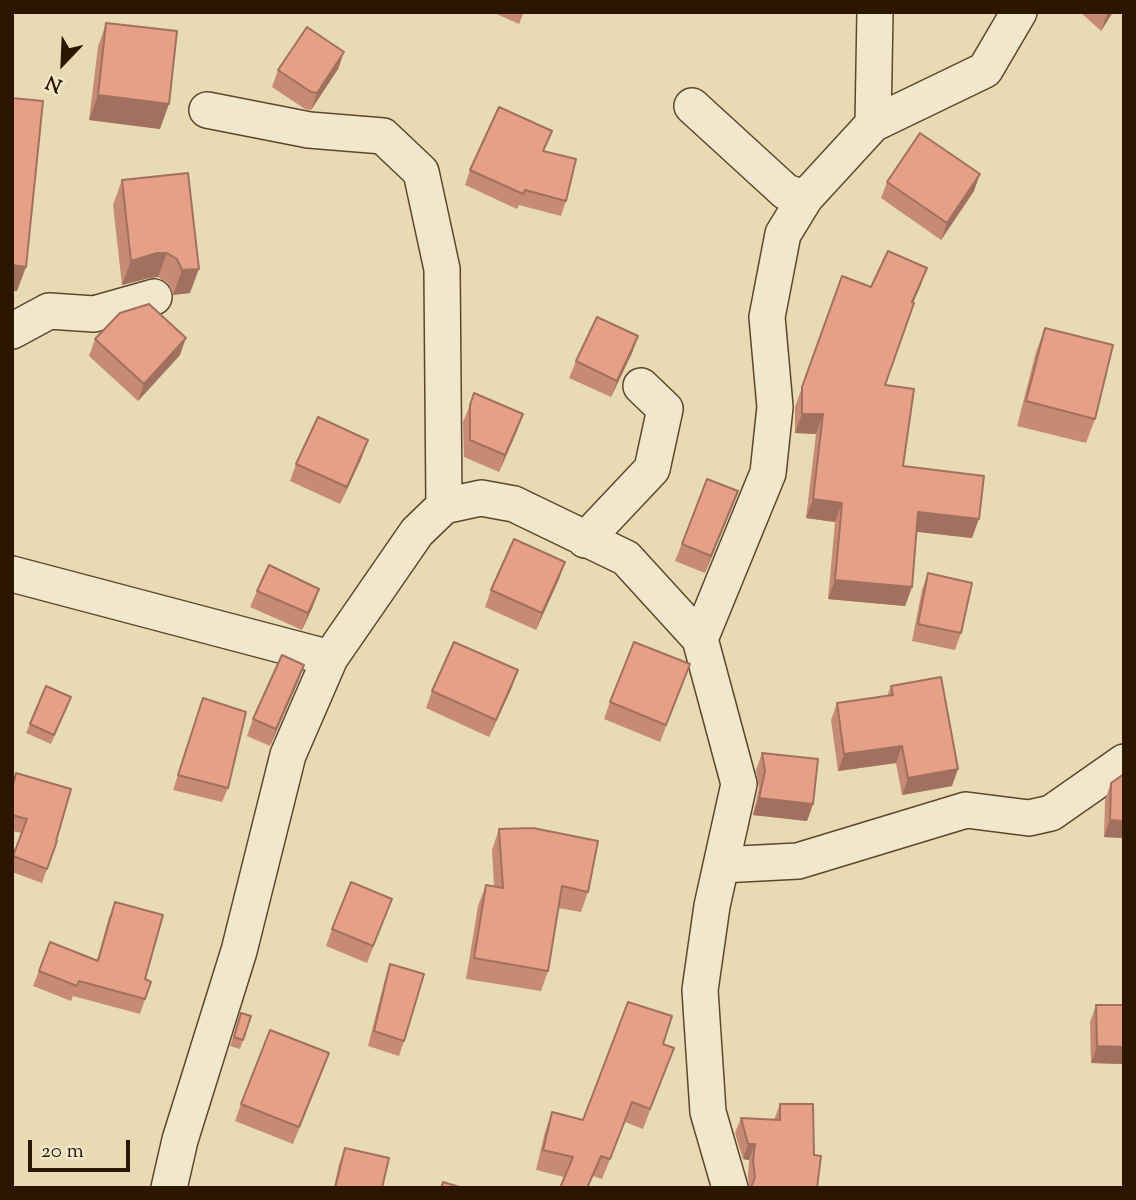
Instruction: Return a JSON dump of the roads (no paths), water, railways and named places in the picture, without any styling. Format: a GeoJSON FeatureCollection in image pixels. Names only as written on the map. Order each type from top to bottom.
{"type":"FeatureCollection","features":[{"type":"Feature","properties":{"kind":"street"},"geometry":{"type":"LineString","coordinates":[[873,124],[874,12]]}},
{"type":"Feature","properties":{"kind":"street"},"geometry":{"type":"LineString","coordinates":[[700,639],[768,473],[775,407],[767,317],[783,234],[805,198],[873,124],[985,69],[1019,12]]}},
{"type":"Feature","properties":{"kind":"street"},"geometry":{"type":"LineString","coordinates":[[692,106],[786,192],[805,198]]}},
{"type":"Feature","properties":{"kind":"street"},"geometry":{"type":"LineString","coordinates":[[207,110],[309,130],[383,136],[421,172],[442,269],[444,506]]}},
{"type":"Feature","properties":{"kind":"street"},"geometry":{"type":"LineString","coordinates":[[12,331],[49,311],[94,314],[154,297]]}},
{"type":"Feature","properties":{"kind":"street"},"geometry":{"type":"LineString","coordinates":[[585,540],[652,469],[665,409],[641,386]]}},
{"type":"Feature","properties":{"kind":"street"},"geometry":{"type":"LineString","coordinates":[[169,1188],[180,1139],[239,951],[288,755],[330,658],[417,532],[444,506],[481,498],[514,504],[626,558],[700,639],[739,784],[712,906],[701,990],[708,1112],[730,1188]]}},
{"type":"Feature","properties":{"kind":"street"},"geometry":{"type":"LineString","coordinates":[[12,574],[330,658]]}},
{"type":"Feature","properties":{"kind":"street"},"geometry":{"type":"LineString","coordinates":[[722,865],[798,861],[966,810],[1029,818],[1051,813],[1124,762]]}}]}
